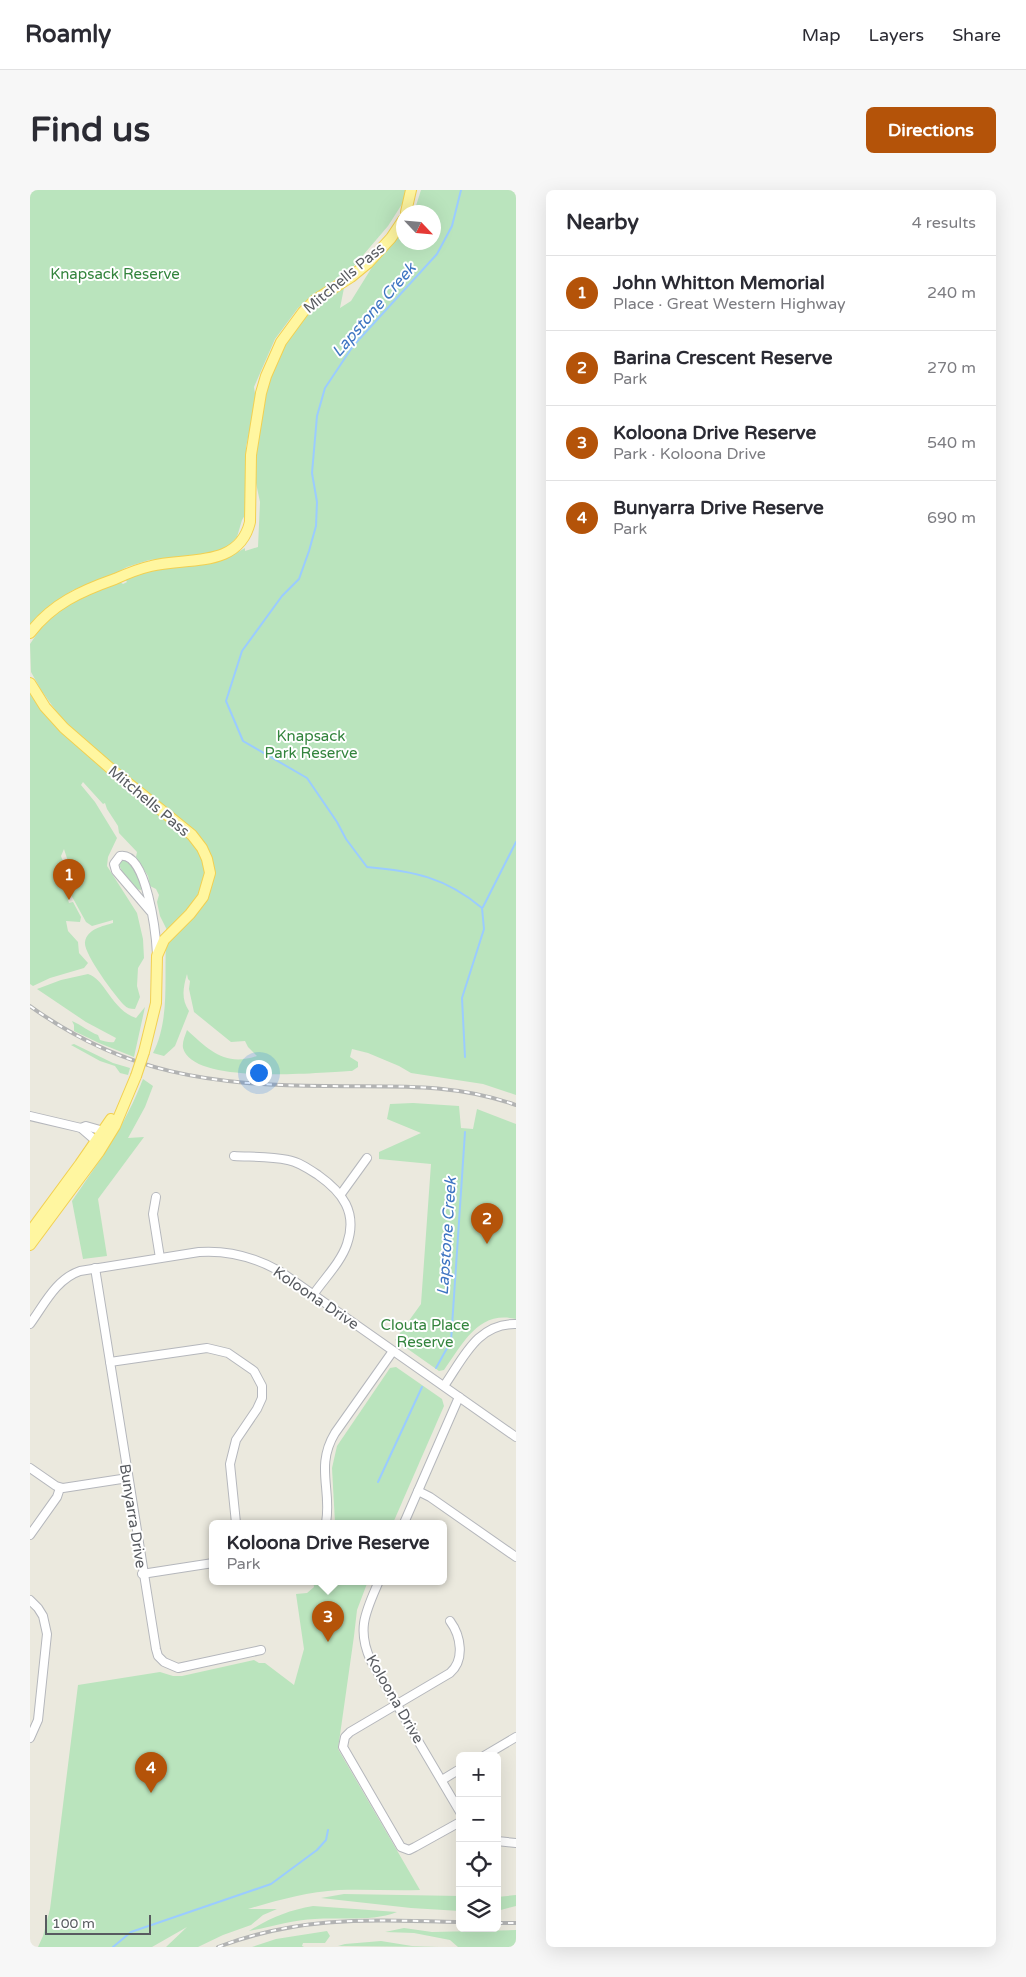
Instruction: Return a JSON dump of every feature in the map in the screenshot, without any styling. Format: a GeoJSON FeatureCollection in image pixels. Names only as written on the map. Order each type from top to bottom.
{"type":"FeatureCollection","features":[{"type":"Feature","properties":{"kind":"main road"},"geometry":{"type":"LineString","coordinates":[[408,205],[411,190]]}},
{"type":"Feature","properties":{"kind":"main road","name":"Mitchells Pass"},"geometry":{"type":"LineString","coordinates":[[30,633],[52,609],[78,593],[148,567],[200,560],[220,555],[231,550],[241,542],[248,531],[250,522],[251,455],[261,393],[266,376],[281,342],[302,312],[315,300],[351,277],[368,263],[396,231]]}},
{"type":"Feature","properties":{"kind":"main road","name":"Mitchells Pass"},"geometry":{"type":"LineString","coordinates":[[30,683],[45,707],[72,737],[186,831],[204,853],[210,873],[203,896],[192,913],[164,940],[157,956]]}},
{"type":"Feature","properties":{"kind":"main road"},"geometry":{"type":"LineString","coordinates":[[30,1245],[94,1159],[107,1132],[122,1110],[151,1031],[156,1003],[157,956]]}},
{"type":"Feature","properties":{"kind":"main road"},"geometry":{"type":"LineString","coordinates":[[30,1232],[96,1141],[107,1132]]}},
{"type":"Feature","properties":{"kind":"street"},"geometry":{"type":"LineString","coordinates":[[151,912],[116,871],[114,864],[120,856],[130,858],[136,865],[146,888],[151,912],[156,936],[157,956]]}},
{"type":"Feature","properties":{"kind":"street"},"geometry":{"type":"LineString","coordinates":[[30,1116],[80,1128],[96,1141]]}},
{"type":"Feature","properties":{"kind":"street"},"geometry":{"type":"LineString","coordinates":[[80,1128],[86,1126],[107,1132]]}},
{"type":"Feature","properties":{"kind":"street"},"geometry":{"type":"LineString","coordinates":[[234,1156],[280,1158],[295,1162],[314,1172],[341,1194],[350,1220],[349,1238],[344,1251],[313,1295]]}},
{"type":"Feature","properties":{"kind":"street"},"geometry":{"type":"LineString","coordinates":[[341,1194],[367,1158]]}},
{"type":"Feature","properties":{"kind":"street"},"geometry":{"type":"LineString","coordinates":[[156,1197],[153,1214],[160,1258]]}},
{"type":"Feature","properties":{"kind":"street","name":"Koloona Drive"},"geometry":{"type":"LineString","coordinates":[[30,1324],[65,1278],[75,1272],[208,1251],[240,1255],[272,1267],[516,1437]]}},
{"type":"Feature","properties":{"kind":"street","name":"Bunyarra Drive"},"geometry":{"type":"LineString","coordinates":[[95,1268],[142,1574],[156,1650],[161,1660],[167,1664],[182,1667],[261,1650]]}},
{"type":"Feature","properties":{"kind":"street"},"geometry":{"type":"LineString","coordinates":[[444,1386],[484,1332],[500,1325],[516,1324]]}},
{"type":"Feature","properties":{"kind":"street"},"geometry":{"type":"LineString","coordinates":[[110,1362],[206,1348],[228,1353],[254,1371],[262,1386],[262,1398],[257,1410],[236,1440],[231,1458],[230,1469],[236,1520]]}},
{"type":"Feature","properties":{"kind":"street"},"geometry":{"type":"LineString","coordinates":[[326,1520],[324,1463],[329,1445],[335,1433],[393,1351]]}},
{"type":"Feature","properties":{"kind":"street"},"geometry":{"type":"LineString","coordinates":[[405,1520],[459,1397]]}},
{"type":"Feature","properties":{"kind":"street"},"geometry":{"type":"LineString","coordinates":[[30,1468],[60,1488],[128,1478]]}},
{"type":"Feature","properties":{"kind":"street"},"geometry":{"type":"LineString","coordinates":[[30,1535],[57,1496],[60,1488]]}},
{"type":"Feature","properties":{"kind":"street"},"geometry":{"type":"LineString","coordinates":[[418,1491],[430,1497],[516,1557]]}},
{"type":"Feature","properties":{"kind":"street"},"geometry":{"type":"LineString","coordinates":[[142,1574],[209,1564]]}},
{"type":"Feature","properties":{"kind":"street","name":"Koloona Drive"},"geometry":{"type":"LineString","coordinates":[[377,1585],[364,1614],[363,1638],[371,1661],[456,1805]]}},
{"type":"Feature","properties":{"kind":"street"},"geometry":{"type":"LineString","coordinates":[[30,1600],[43,1616],[47,1634],[38,1720],[30,1738]]}},
{"type":"Feature","properties":{"kind":"street"},"geometry":{"type":"LineString","coordinates":[[450,1621],[456,1631],[460,1652],[456,1666],[450,1672],[348,1734],[343,1744],[346,1755],[396,1839],[404,1848],[409,1850],[415,1848],[456,1824]]}},
{"type":"Feature","properties":{"kind":"street"},"geometry":{"type":"LineString","coordinates":[[491,1752],[516,1737]]}},
{"type":"Feature","properties":{"kind":"street"},"geometry":{"type":"LineString","coordinates":[[442,1780],[456,1772]]}},
{"type":"Feature","properties":{"kind":"street"},"geometry":{"type":"LineString","coordinates":[[501,1841],[516,1843]]}},
{"type":"Feature","properties":{"kind":"green space","name":"Knapsack Reserve"},"geometry":{"type":"Polygon","coordinates":[[[30,190],[406,190],[404,201],[401,205],[396,205],[396,214],[388,226],[353,267],[298,308],[275,339],[254,387],[256,400],[246,447],[248,510],[242,520],[237,537],[227,548],[210,554],[149,560],[127,567],[106,578],[73,590],[50,605],[30,626],[30,190]]]}},
{"type":"Feature","properties":{"kind":"green space","name":"Knapsack Park Reserve"},"geometry":{"type":"Polygon","coordinates":[[[421,190],[516,190],[516,1095],[483,1084],[411,1073],[368,1053],[352,1049],[350,1057],[358,1062],[358,1067],[352,1071],[260,1074],[209,1068],[192,1060],[183,1048],[183,1041],[187,1030],[218,1055],[236,1059],[257,1056],[245,1041],[231,1042],[194,1012],[189,989],[190,981],[187,974],[184,993],[189,1011],[175,1046],[164,1056],[153,1053],[162,1027],[164,1013],[166,943],[176,932],[173,924],[167,930],[160,916],[157,902],[159,895],[156,889],[150,886],[148,876],[136,857],[137,852],[119,833],[118,826],[105,803],[103,804],[83,782],[81,785],[95,802],[117,838],[108,857],[107,866],[137,913],[143,939],[144,958],[138,968],[137,986],[140,997],[135,1009],[125,1006],[107,984],[89,955],[85,942],[86,938],[92,931],[113,923],[113,920],[92,926],[86,922],[70,893],[71,871],[64,849],[61,856],[67,872],[67,890],[70,898],[68,900],[69,903],[73,902],[81,917],[80,922],[66,921],[68,931],[78,942],[79,953],[88,963],[84,968],[50,978],[33,986],[30,984],[30,690],[53,722],[89,757],[41,690],[31,672],[30,644],[47,619],[74,599],[120,582],[123,584],[127,582],[125,579],[139,572],[216,559],[231,555],[245,548],[245,551],[258,547],[260,502],[256,483],[256,449],[267,384],[286,341],[311,310],[325,298],[344,288],[340,308],[351,301],[374,264],[396,238],[396,250],[441,250],[441,205],[416,205],[421,190]]]}},
{"type":"Feature","properties":{"kind":"green space"},"geometry":{"type":"Polygon","coordinates":[[[122,860],[125,860],[134,869],[140,881],[141,890],[134,887],[125,876],[119,864],[122,860]]]}},
{"type":"Feature","properties":{"kind":"green space"},"geometry":{"type":"Polygon","coordinates":[[[88,974],[99,982],[115,1002],[128,1014],[136,1018],[145,1007],[134,1057],[74,1031],[72,1021],[98,1035],[100,1040],[114,1042],[116,1038],[86,1022],[37,989],[61,980],[88,974]]]}},
{"type":"Feature","properties":{"kind":"green space"},"geometry":{"type":"Polygon","coordinates":[[[74,1044],[113,1063],[130,1068],[128,1075],[120,1073],[115,1066],[100,1061],[71,1045],[74,1044]]]}},
{"type":"Feature","properties":{"kind":"green space"},"geometry":{"type":"Polygon","coordinates":[[[143,1079],[153,1086],[145,1107],[128,1138],[144,1137],[98,1199],[107,1256],[83,1259],[72,1201],[102,1157],[129,1112],[143,1079]]]}},
{"type":"Feature","properties":{"kind":"green space","name":"Clouta Place Reserve"},"geometry":{"type":"Polygon","coordinates":[[[413,1103],[459,1106],[461,1128],[473,1129],[477,1109],[516,1124],[516,1319],[503,1318],[482,1324],[465,1340],[444,1370],[439,1371],[395,1340],[421,1304],[431,1164],[379,1159],[379,1152],[421,1133],[387,1119],[390,1104],[413,1103]]]}},
{"type":"Feature","properties":{"kind":"green space"},"geometry":{"type":"Polygon","coordinates":[[[396,1367],[442,1399],[444,1406],[394,1520],[335,1520],[332,1468],[337,1446],[390,1368],[396,1367]]]}},
{"type":"Feature","properties":{"kind":"green space"},"geometry":{"type":"Polygon","coordinates":[[[314,1585],[366,1585],[357,1610],[338,1749],[420,1890],[339,1890],[282,1900],[248,1909],[277,1909],[263,1915],[251,1925],[198,1947],[166,1947],[187,1927],[152,1947],[38,1947],[50,1909],[78,1685],[160,1672],[173,1676],[182,1676],[254,1660],[259,1663],[265,1663],[294,1685],[304,1649],[296,1594],[307,1593],[314,1587],[314,1585]]]}},
{"type":"Feature","properties":{"kind":"green space"},"geometry":{"type":"Polygon","coordinates":[[[344,1894],[456,1896],[456,1911],[411,1908],[321,1898],[344,1894]]]}},
{"type":"Feature","properties":{"kind":"green space"},"geometry":{"type":"Polygon","coordinates":[[[516,1895],[516,1906],[501,1910],[501,1897],[516,1895]]]}},
{"type":"Feature","properties":{"kind":"green space"},"geometry":{"type":"Polygon","coordinates":[[[313,1906],[397,1912],[367,1918],[290,1922],[249,1931],[280,1915],[313,1906]]]}},
{"type":"Feature","properties":{"kind":"green space"},"geometry":{"type":"Polygon","coordinates":[[[404,1928],[432,1932],[501,1932],[501,1930],[516,1930],[516,1947],[458,1947],[450,1940],[414,1933],[385,1932],[404,1928]]]}},
{"type":"Feature","properties":{"kind":"green space"},"geometry":{"type":"Polygon","coordinates":[[[327,1931],[330,1936],[325,1943],[303,1943],[302,1946],[304,1947],[252,1947],[276,1939],[327,1931]]]}},
{"type":"Feature","properties":{"kind":"green space"},"geometry":{"type":"Polygon","coordinates":[[[381,1941],[412,1946],[439,1947],[338,1946],[381,1941]]]}},
{"type":"Feature","properties":{"kind":"waterway","name":"Lapstone Creek"},"geometry":{"type":"LineString","coordinates":[[461,190],[452,226],[437,254],[353,346],[325,388],[317,416],[312,473],[317,502],[316,526],[309,551],[299,579],[282,596],[242,651],[226,701],[243,741],[307,778],[337,822],[346,839],[367,867],[428,877],[455,889],[482,908],[484,929],[462,998],[465,1057]]}},
{"type":"Feature","properties":{"kind":"waterway"},"geometry":{"type":"LineString","coordinates":[[483,907],[516,842]]}},
{"type":"Feature","properties":{"kind":"waterway","name":"Lapstone Creek"},"geometry":{"type":"LineString","coordinates":[[436,1368],[451,1341],[465,1132]]}},
{"type":"Feature","properties":{"kind":"waterway","name":"Lapstone Creek"},"geometry":{"type":"LineString","coordinates":[[378,1482],[422,1387]]}},
{"type":"Feature","properties":{"kind":"waterway","name":"Lapstone Creek"},"geometry":{"type":"LineString","coordinates":[[113,1947],[131,1932],[271,1884],[317,1850],[326,1840],[328,1830]]}},
{"type":"Feature","properties":{"kind":"railway"},"geometry":{"type":"LineString","coordinates":[[30,1006],[65,1029],[100,1047],[135,1061],[170,1071],[244,1083],[398,1086],[444,1089],[468,1092],[516,1105]]}},
{"type":"Feature","properties":{"kind":"railway"},"geometry":{"type":"LineString","coordinates":[[218,1947],[279,1929],[309,1924],[367,1921],[456,1922]]}},
{"type":"Feature","properties":{"kind":"railway"},"geometry":{"type":"LineString","coordinates":[[501,1923],[516,1923]]}},
{"type":"Feature","properties":{"kind":"place","name":"John Whitton Memorial"},"geometry":{"type":"Point","coordinates":[69,900]}},
{"type":"Feature","properties":{"kind":"place","name":"Barina Crescent Reserve"},"geometry":{"type":"Point","coordinates":[487,1244]}},
{"type":"Feature","properties":{"kind":"place","name":"Koloona Drive Reserve"},"geometry":{"type":"Point","coordinates":[328,1642]}},
{"type":"Feature","properties":{"kind":"place","name":"Bunyarra Drive Reserve"},"geometry":{"type":"Point","coordinates":[151,1793]}}]}
